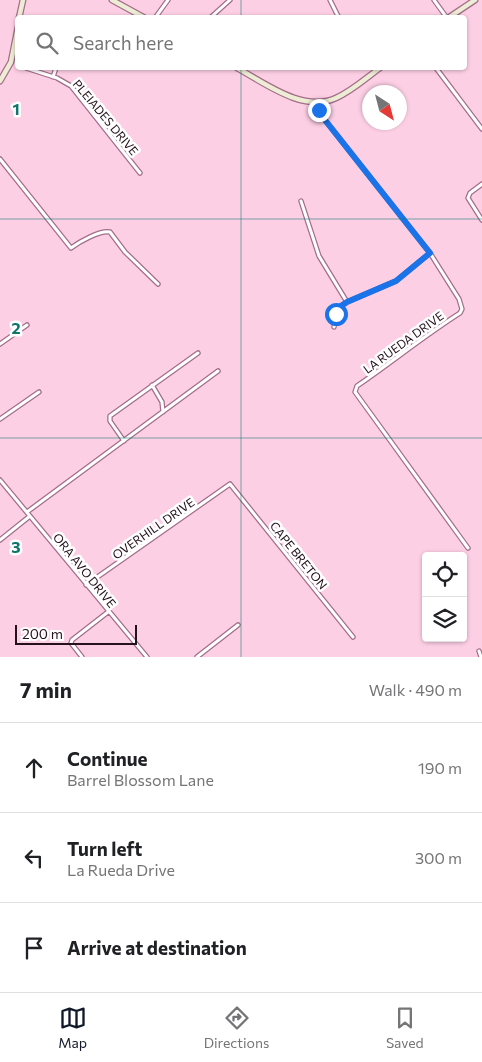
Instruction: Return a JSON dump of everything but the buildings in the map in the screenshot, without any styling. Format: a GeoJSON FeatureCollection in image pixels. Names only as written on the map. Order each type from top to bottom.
{"type":"FeatureCollection","features":[{"type":"Feature","properties":{"kind":"main road"},"geometry":{"type":"LineString","coordinates":[[20,15],[23,0]]}},
{"type":"Feature","properties":{"kind":"main road"},"geometry":{"type":"LineString","coordinates":[[112,0],[140,15]]}},
{"type":"Feature","properties":{"kind":"main road"},"geometry":{"type":"LineString","coordinates":[[452,15],[475,0]]}},
{"type":"Feature","properties":{"kind":"main road"},"geometry":{"type":"LineString","coordinates":[[0,81],[10,62],[15,40]]}},
{"type":"Feature","properties":{"kind":"main road"},"geometry":{"type":"LineString","coordinates":[[241,70],[304,102],[319,103],[335,98],[375,70]]}},
{"type":"Feature","properties":{"kind":"street"},"geometry":{"type":"LineString","coordinates":[[157,15],[168,0]]}},
{"type":"Feature","properties":{"kind":"street"},"geometry":{"type":"LineString","coordinates":[[213,15],[230,0]]}},
{"type":"Feature","properties":{"kind":"street"},"geometry":{"type":"LineString","coordinates":[[330,0],[338,15]]}},
{"type":"Feature","properties":{"kind":"street"},"geometry":{"type":"LineString","coordinates":[[434,0],[446,15]]}},
{"type":"Feature","properties":{"kind":"street"},"geometry":{"type":"LineString","coordinates":[[10,62],[15,63]]}},
{"type":"Feature","properties":{"kind":"street","name":"PLEIADES DRIVE"},"geometry":{"type":"LineString","coordinates":[[33,70],[66,82],[77,92],[140,172]]}},
{"type":"Feature","properties":{"kind":"street"},"geometry":{"type":"LineString","coordinates":[[53,76],[55,70]]}},
{"type":"Feature","properties":{"kind":"street"},"geometry":{"type":"LineString","coordinates":[[437,70],[482,130]]}},
{"type":"Feature","properties":{"kind":"street","name":"LA RUEDA DRIVE"},"geometry":{"type":"LineString","coordinates":[[319,103],[321,115],[430,253],[460,299],[462,311],[357,386],[355,392],[468,548]]}},
{"type":"Feature","properties":{"kind":"street"},"geometry":{"type":"LineString","coordinates":[[0,159],[71,248],[106,231],[110,232],[125,252],[158,284]]}},
{"type":"Feature","properties":{"kind":"street"},"geometry":{"type":"LineString","coordinates":[[482,184],[470,193],[468,198],[482,220]]}},
{"type":"Feature","properties":{"kind":"street"},"geometry":{"type":"LineString","coordinates":[[300,201],[319,256],[347,302]]}},
{"type":"Feature","properties":{"kind":"street"},"geometry":{"type":"LineString","coordinates":[[334,327],[338,308],[347,302],[396,281],[430,253]]}},
{"type":"Feature","properties":{"kind":"street"},"geometry":{"type":"LineString","coordinates":[[0,344],[27,325]]}},
{"type":"Feature","properties":{"kind":"street"},"geometry":{"type":"LineString","coordinates":[[124,441],[110,421],[110,416],[198,352]]}},
{"type":"Feature","properties":{"kind":"street"},"geometry":{"type":"LineString","coordinates":[[0,480],[27,512],[218,371]]}},
{"type":"Feature","properties":{"kind":"street"},"geometry":{"type":"LineString","coordinates":[[152,385],[162,402],[163,412]]}},
{"type":"Feature","properties":{"kind":"street"},"geometry":{"type":"LineString","coordinates":[[0,419],[39,392]]}},
{"type":"Feature","properties":{"kind":"street","name":"OVERHILL DRIVE"},"geometry":{"type":"LineString","coordinates":[[86,586],[230,484]]}},
{"type":"Feature","properties":{"kind":"street","name":"CAPE BRETON"},"geometry":{"type":"LineString","coordinates":[[230,484],[353,637]]}},
{"type":"Feature","properties":{"kind":"street","name":"ORA AVO DRIVE"},"geometry":{"type":"LineString","coordinates":[[27,512],[86,586],[147,657]]}},
{"type":"Feature","properties":{"kind":"street"},"geometry":{"type":"LineString","coordinates":[[0,540],[30,516]]}},
{"type":"Feature","properties":{"kind":"street"},"geometry":{"type":"LineString","coordinates":[[82,657],[73,647],[72,640],[108,612]]}},
{"type":"Feature","properties":{"kind":"street"},"geometry":{"type":"LineString","coordinates":[[197,657],[238,625]]}},
{"type":"Feature","properties":{"kind":"street"},"geometry":{"type":"LineString","coordinates":[[479,651],[480,657]]}},
{"type":"Feature","properties":{"kind":"route"},"geometry":{"type":"LineString","coordinates":[[319,110],[430,253],[396,281],[347,302],[338,308],[336,314]]}}]}
